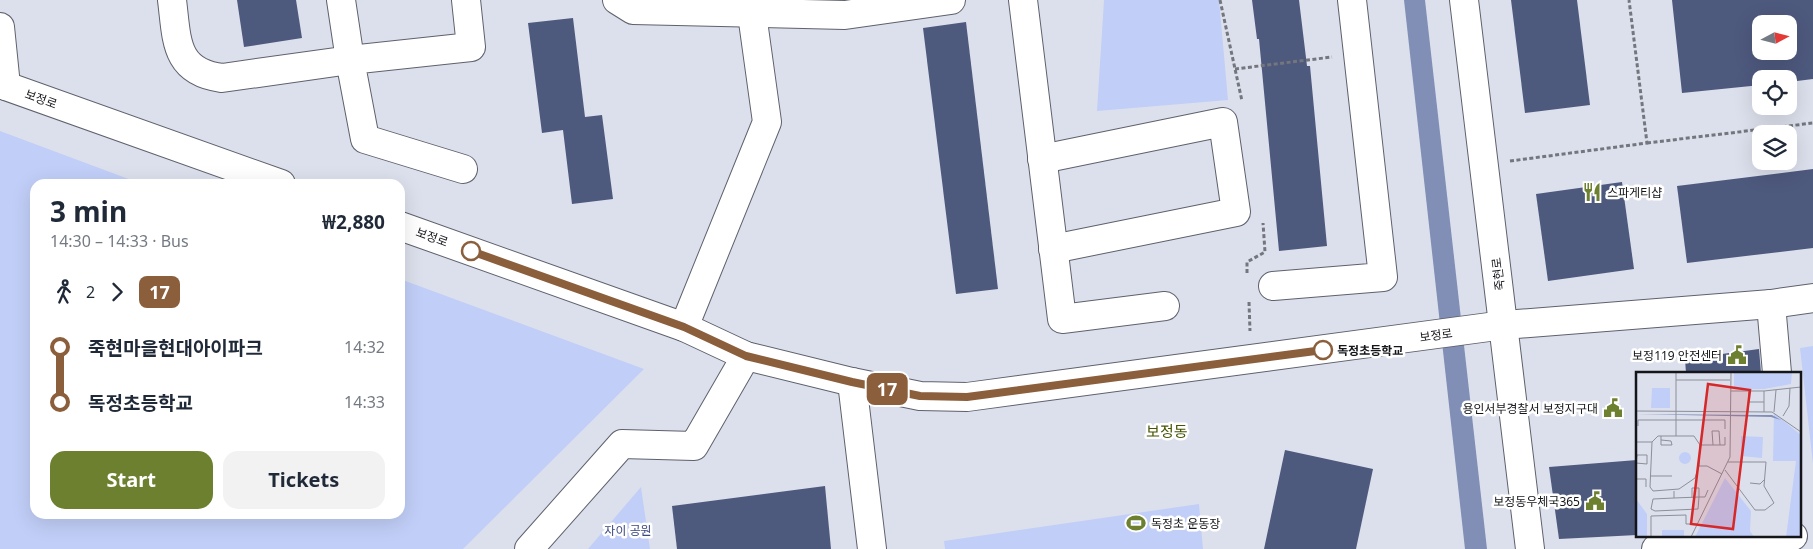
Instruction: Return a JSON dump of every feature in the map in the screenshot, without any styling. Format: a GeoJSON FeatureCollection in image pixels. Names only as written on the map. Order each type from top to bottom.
{"type":"FeatureCollection","features":[{"type":"Feature","properties":{"kind":"street"},"geometry":{"type":"LineString","coordinates":[[172,0],[179,50],[188,65],[205,76],[222,78],[350,60],[471,47],[466,0]]}},
{"type":"Feature","properties":{"kind":"street"},"geometry":{"type":"LineString","coordinates":[[341,0],[350,60],[366,139],[463,169]]}},
{"type":"Feature","properties":{"kind":"street"},"geometry":{"type":"LineString","coordinates":[[617,0],[633,10],[752,14],[845,14],[951,0]]}},
{"type":"Feature","properties":{"kind":"street"},"geometry":{"type":"LineString","coordinates":[[1022,0],[1062,319],[1165,306]]}},
{"type":"Feature","properties":{"kind":"street"},"geometry":{"type":"LineString","coordinates":[[1273,286],[1383,277],[1352,0]]}},
{"type":"Feature","properties":{"kind":"street","name":"죽현로"},"geometry":{"type":"LineString","coordinates":[[1464,0],[1530,549]]}},
{"type":"Feature","properties":{"kind":"street"},"geometry":{"type":"LineString","coordinates":[[684,327],[767,122],[752,14]]}},
{"type":"Feature","properties":{"kind":"street"},"geometry":{"type":"LineString","coordinates":[[0,27],[3,85]]}},
{"type":"Feature","properties":{"kind":"street","name":"보정로"},"geometry":{"type":"LineString","coordinates":[[3,85],[267,179]]}},
{"type":"Feature","properties":{"kind":"street"},"geometry":{"type":"LineString","coordinates":[[1042,159],[1223,122],[1236,212],[1053,249]]}},
{"type":"Feature","properties":{"kind":"street","name":"보정로"},"geometry":{"type":"LineString","coordinates":[[405,228],[684,327],[746,356],[852,382],[920,396],[967,397],[1504,325],[1771,304],[1813,298]]}},
{"type":"Feature","properties":{"kind":"street"},"geometry":{"type":"LineString","coordinates":[[1771,304],[1777,372]]}},
{"type":"Feature","properties":{"kind":"street"},"geometry":{"type":"LineString","coordinates":[[529,549],[622,444],[694,446],[746,356]]}},
{"type":"Feature","properties":{"kind":"street"},"geometry":{"type":"LineString","coordinates":[[852,382],[872,549]]}},
{"type":"Feature","properties":{"kind":"street"},"geometry":{"type":"LineString","coordinates":[[1656,549],[1793,536],[1794,549]]}},
{"type":"Feature","properties":{"kind":"path"},"geometry":{"type":"LineString","coordinates":[[1629,0],[1646,143]]}},
{"type":"Feature","properties":{"kind":"path"},"geometry":{"type":"LineString","coordinates":[[1236,69],[1358,54]]}},
{"type":"Feature","properties":{"kind":"path"},"geometry":{"type":"LineString","coordinates":[[1485,165],[1813,123]]}},
{"type":"Feature","properties":{"kind":"green space"},"geometry":{"type":"Polygon","coordinates":[[[1104,0],[1219,0],[1228,100],[1097,111],[1104,0]]]}},
{"type":"Feature","properties":{"kind":"green space"},"geometry":{"type":"Polygon","coordinates":[[[0,131],[129,179],[30,179],[30,519],[405,519],[405,281],[644,369],[463,549],[0,549],[0,131]]]}},
{"type":"Feature","properties":{"kind":"green space"},"geometry":{"type":"Polygon","coordinates":[[[1813,346],[1813,464],[1800,348],[1813,346]]]}},
{"type":"Feature","properties":{"kind":"green space","name":"자이 공원"},"geometry":{"type":"Polygon","coordinates":[[[641,487],[650,549],[588,549],[641,487]]]}},
{"type":"Feature","properties":{"kind":"green space","name":"독정초 운동장"},"geometry":{"type":"Polygon","coordinates":[[[1199,504],[1203,549],[945,549],[944,541],[1199,504]]]}},
{"type":"Feature","properties":{"kind":"shaded area"},"geometry":{"type":"Polygon","coordinates":[[[1404,0],[1425,0],[1487,549],[1465,549],[1404,0]]]}},
{"type":"Feature","properties":{"kind":"building"},"geometry":{"type":"Polygon","coordinates":[[[237,0],[296,0],[302,38],[244,47],[237,0]]]}},
{"type":"Feature","properties":{"kind":"building"},"geometry":{"type":"Polygon","coordinates":[[[1252,0],[1299,0],[1307,66],[1310,66],[1327,246],[1279,251],[1259,39],[1257,39],[1252,0]]]}},
{"type":"Feature","properties":{"kind":"building"},"geometry":{"type":"Polygon","coordinates":[[[1511,0],[1577,0],[1590,105],[1525,113],[1511,0]]]}},
{"type":"Feature","properties":{"kind":"building"},"geometry":{"type":"Polygon","coordinates":[[[1672,0],[1813,0],[1813,79],[1797,81],[1797,70],[1752,70],[1752,86],[1682,93],[1672,0]]]}},
{"type":"Feature","properties":{"kind":"building"},"geometry":{"type":"Polygon","coordinates":[[[573,18],[585,117],[602,115],[613,199],[572,204],[563,130],[542,133],[528,23],[573,18]]]}},
{"type":"Feature","properties":{"kind":"building"},"geometry":{"type":"Polygon","coordinates":[[[966,22],[998,289],[956,294],[923,28],[966,22]]]}},
{"type":"Feature","properties":{"kind":"building"},"geometry":{"type":"Polygon","coordinates":[[[1813,169],[1813,248],[1687,263],[1677,186],[1813,169]]]}},
{"type":"Feature","properties":{"kind":"building"},"geometry":{"type":"Polygon","coordinates":[[[1622,182],[1634,269],[1548,281],[1536,194],[1622,182]]]}},
{"type":"Feature","properties":{"kind":"building","name":"보정119 안전센터"},"geometry":{"type":"Polygon","coordinates":[[[1759,349],[1761,372],[1686,372],[1685,359],[1759,349]]]}},
{"type":"Feature","properties":{"kind":"building"},"geometry":{"type":"Polygon","coordinates":[[[1285,450],[1373,469],[1356,549],[1264,549],[1285,450]]]}},
{"type":"Feature","properties":{"kind":"building","name":"보정동우체국365"},"geometry":{"type":"Polygon","coordinates":[[[1636,460],[1636,535],[1559,539],[1549,467],[1636,460]]]}},
{"type":"Feature","properties":{"kind":"building"},"geometry":{"type":"Polygon","coordinates":[[[825,486],[831,549],[677,549],[672,506],[825,486]]]}},
{"type":"Feature","properties":{"kind":"bus line","name":"17"},"geometry":{"type":"LineString","coordinates":[[471,251],[684,327],[746,356],[852,382],[920,396],[967,397],[1323,350]]}},
{"type":"Feature","properties":{"kind":"place","name":"스파게티샵"},"geometry":{"type":"Point","coordinates":[1592,192]}},
{"type":"Feature","properties":{"kind":"place","name":"독정초등학교"},"geometry":{"type":"Point","coordinates":[1323,350]}},
{"type":"Feature","properties":{"kind":"place","name":"보정119 안전센터"},"geometry":{"type":"Point","coordinates":[1737,355]}},
{"type":"Feature","properties":{"kind":"place","name":"용인서부경찰서 보정지구대"},"geometry":{"type":"Point","coordinates":[1613,408]}},
{"type":"Feature","properties":{"kind":"place","name":"보정동우체국365"},"geometry":{"type":"Point","coordinates":[1595,501]}},
{"type":"Feature","properties":{"kind":"place","name":"독정초 운동장"},"geometry":{"type":"Point","coordinates":[1136,523]}},
{"type":"Feature","properties":{"kind":"district","name":"보정동"},"geometry":{"type":"Point","coordinates":[1167,431]}}]}
